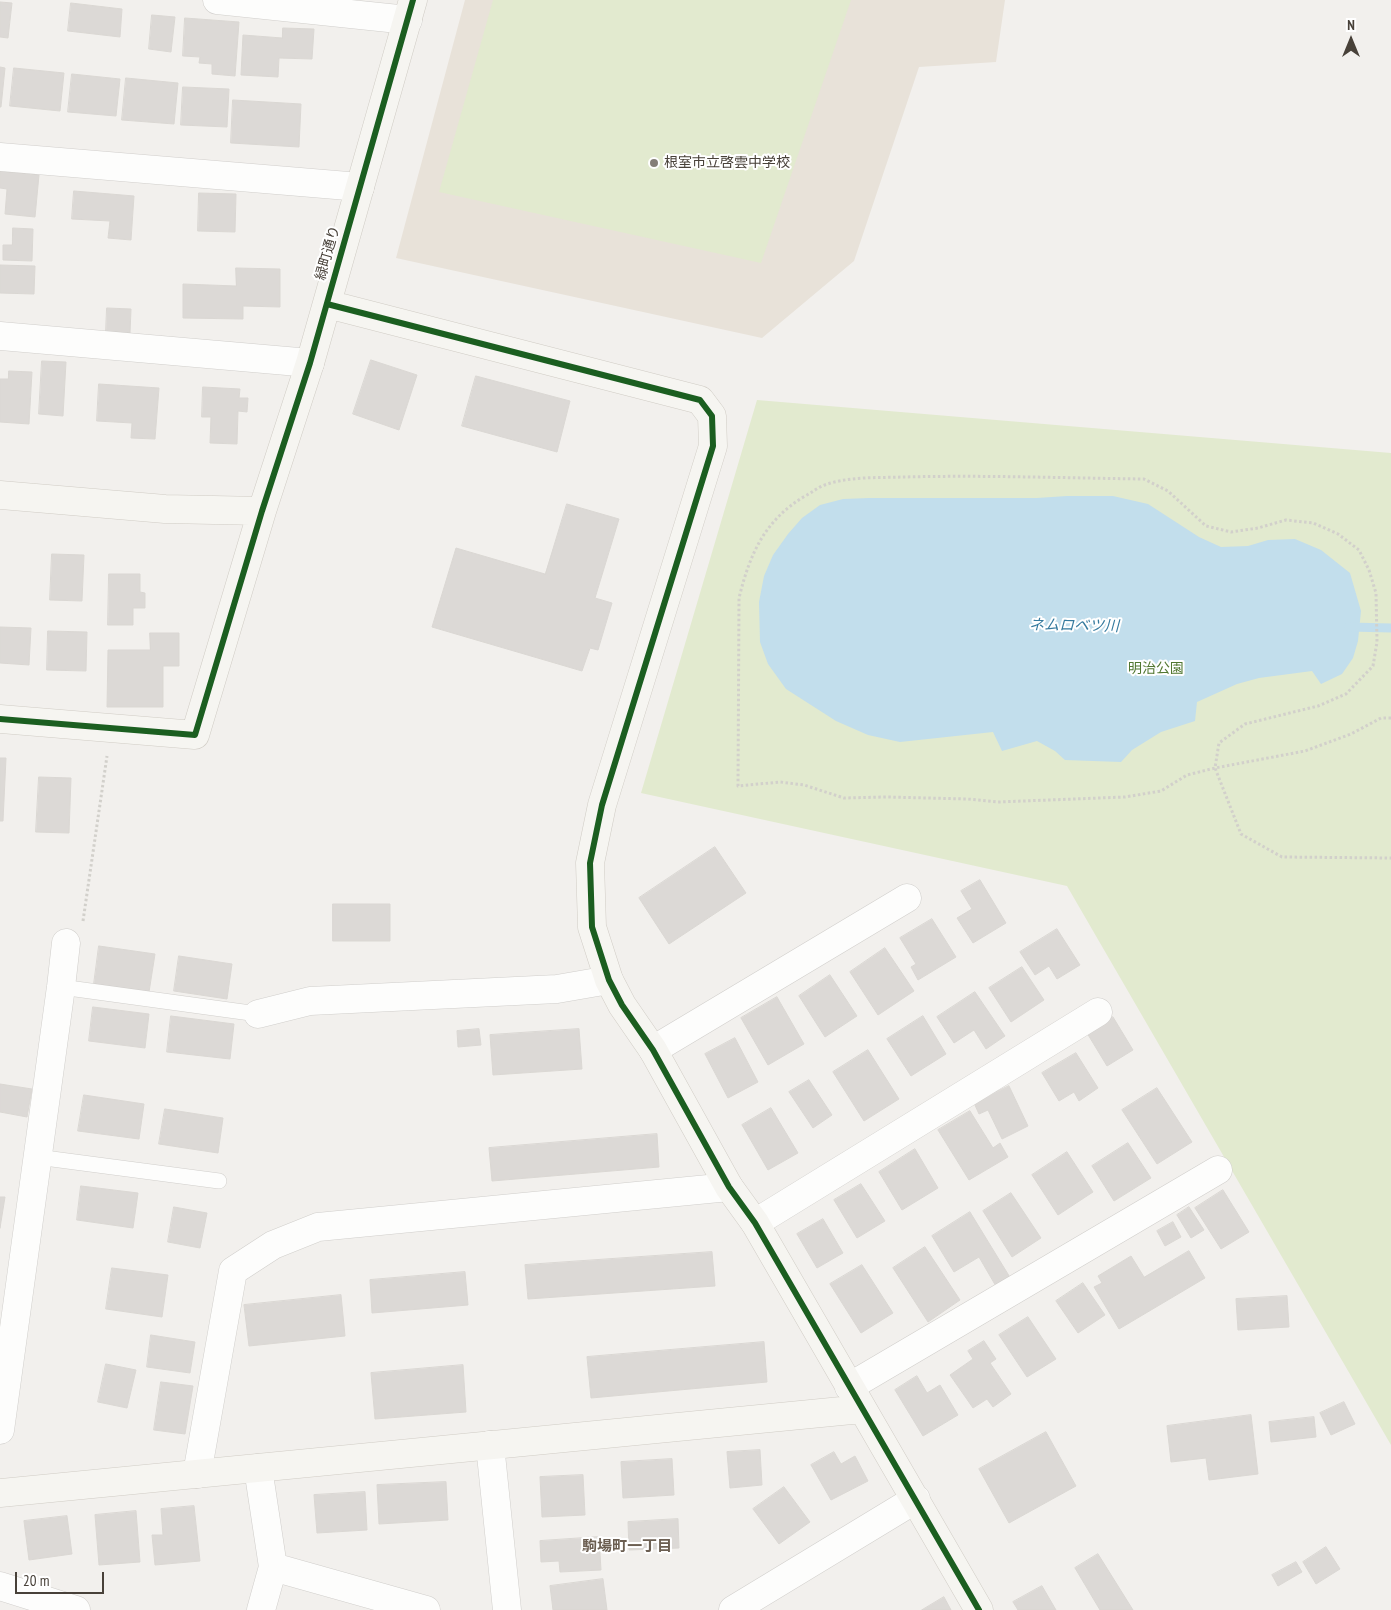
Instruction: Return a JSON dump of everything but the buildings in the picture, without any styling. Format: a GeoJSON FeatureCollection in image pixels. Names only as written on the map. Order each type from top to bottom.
{"type":"FeatureCollection","features":[{"type":"Feature","properties":{"kind":"street"},"geometry":{"type":"LineString","coordinates":[[217,0],[410,10]]}},
{"type":"Feature","properties":{"kind":"street","name":"緑町通り"},"geometry":{"type":"LineString","coordinates":[[0,719],[195,736],[262,511],[310,364],[410,10]]}},
{"type":"Feature","properties":{"kind":"street"},"geometry":{"type":"LineString","coordinates":[[0,157],[360,187]]}},
{"type":"Feature","properties":{"kind":"street"},"geometry":{"type":"LineString","coordinates":[[327,304],[700,400],[712,416],[713,446],[602,805],[590,863],[592,927],[609,980],[622,1005],[653,1050],[728,1187],[755,1223],[979,1610]]}},
{"type":"Feature","properties":{"kind":"street"},"geometry":{"type":"LineString","coordinates":[[0,336],[310,364]]}},
{"type":"Feature","properties":{"kind":"street"},"geometry":{"type":"LineString","coordinates":[[0,495],[165,509],[262,511]]}},
{"type":"Feature","properties":{"kind":"street"},"geometry":{"type":"LineString","coordinates":[[653,1050],[907,898]]}},
{"type":"Feature","properties":{"kind":"street"},"geometry":{"type":"LineString","coordinates":[[0,1430],[61,987],[74,933]]}},
{"type":"Feature","properties":{"kind":"street"},"geometry":{"type":"LineString","coordinates":[[258,1014],[310,1001],[557,989],[609,980]]}},
{"type":"Feature","properties":{"kind":"street"},"geometry":{"type":"LineString","coordinates":[[755,1223],[1098,1012]]}},
{"type":"Feature","properties":{"kind":"street"},"geometry":{"type":"LineString","coordinates":[[0,1493],[490,1445],[855,1398],[1218,1170]]}},
{"type":"Feature","properties":{"kind":"street"},"geometry":{"type":"LineString","coordinates":[[197,1474],[233,1272],[273,1245],[318,1227],[728,1187]]}},
{"type":"Feature","properties":{"kind":"street"},"geometry":{"type":"LineString","coordinates":[[490,1445],[507,1610]]}},
{"type":"Feature","properties":{"kind":"street"},"geometry":{"type":"LineString","coordinates":[[258,1468],[272,1567],[262,1610]]}},
{"type":"Feature","properties":{"kind":"street"},"geometry":{"type":"LineString","coordinates":[[733,1610],[916,1499]]}},
{"type":"Feature","properties":{"kind":"street"},"geometry":{"type":"LineString","coordinates":[[272,1567],[426,1610]]}},
{"type":"Feature","properties":{"kind":"street"},"geometry":{"type":"LineString","coordinates":[[0,1586],[76,1610]]}},
{"type":"Feature","properties":{"kind":"lane"},"geometry":{"type":"LineString","coordinates":[[61,987],[258,1014]]}},
{"type":"Feature","properties":{"kind":"lane"},"geometry":{"type":"LineString","coordinates":[[37,1157],[219,1181]]}},
{"type":"Feature","properties":{"kind":"path"},"geometry":{"type":"LineString","coordinates":[[1391,718],[1381,718],[1351,734],[1305,751],[1215,768],[1188,775],[1161,791],[1125,797],[998,802],[967,799],[844,798],[804,785],[780,782],[738,786],[739,598],[746,571],[756,546],[772,522],[792,504],[821,487],[845,479],[921,477],[1144,479],[1168,491],[1206,526],[1231,532],[1258,528],[1286,520],[1313,524],[1338,534],[1359,550],[1369,570],[1376,593],[1377,642],[1373,666],[1346,694],[1318,706],[1245,724],[1219,743],[1215,768],[1241,834],[1282,857],[1391,858]]}},
{"type":"Feature","properties":{"kind":"path"},"geometry":{"type":"LineString","coordinates":[[74,933],[107,754]]}},
{"type":"Feature","properties":{"kind":"shaded area","name":"根室市立啓雲中学校"},"geometry":{"type":"Polygon","coordinates":[[[465,0],[1005,0],[996,62],[919,67],[854,261],[762,338],[396,258],[465,0]]]}},
{"type":"Feature","properties":{"kind":"green space"},"geometry":{"type":"Polygon","coordinates":[[[493,0],[851,0],[761,263],[439,192],[493,0]]]}},
{"type":"Feature","properties":{"kind":"green space","name":"明治公園"},"geometry":{"type":"Polygon","coordinates":[[[757,400],[1391,453],[1391,1445],[1067,886],[641,793],[757,400]]]}},
{"type":"Feature","properties":{"kind":"water"},"geometry":{"type":"Polygon","coordinates":[[[1113,496],[1148,504],[1199,537],[1221,547],[1248,546],[1268,540],[1295,539],[1321,550],[1350,573],[1361,611],[1358,641],[1353,658],[1342,674],[1321,684],[1312,671],[1259,678],[1237,684],[1197,702],[1195,721],[1161,732],[1132,750],[1121,762],[1065,760],[1055,751],[1037,741],[1002,751],[993,732],[900,742],[868,735],[836,721],[786,689],[768,664],[760,642],[759,602],[764,576],[773,555],[788,534],[802,518],[820,505],[843,499],[869,498],[1037,498],[1113,496]]]}},
{"type":"Feature","properties":{"kind":"waterway","name":"ネムロベツ川"},"geometry":{"type":"LineString","coordinates":[[1349,627],[1391,628]]}},
{"type":"Feature","properties":{"kind":"cycle path"},"geometry":{"type":"LineString","coordinates":[[0,719],[195,735],[262,511],[310,363],[413,0]]}},
{"type":"Feature","properties":{"kind":"cycle path"},"geometry":{"type":"LineString","coordinates":[[327,304],[700,400],[712,416],[713,446],[602,805],[590,863],[592,927],[609,980],[622,1005],[653,1050],[729,1187],[755,1223],[979,1610]]}},
{"type":"Feature","properties":{"kind":"place","name":"根室市立啓雲中学校"},"geometry":{"type":"Point","coordinates":[654,163]}},
{"type":"Feature","properties":{"kind":"district","name":"駒場町一丁目"},"geometry":{"type":"Point","coordinates":[627,1547]}}]}
